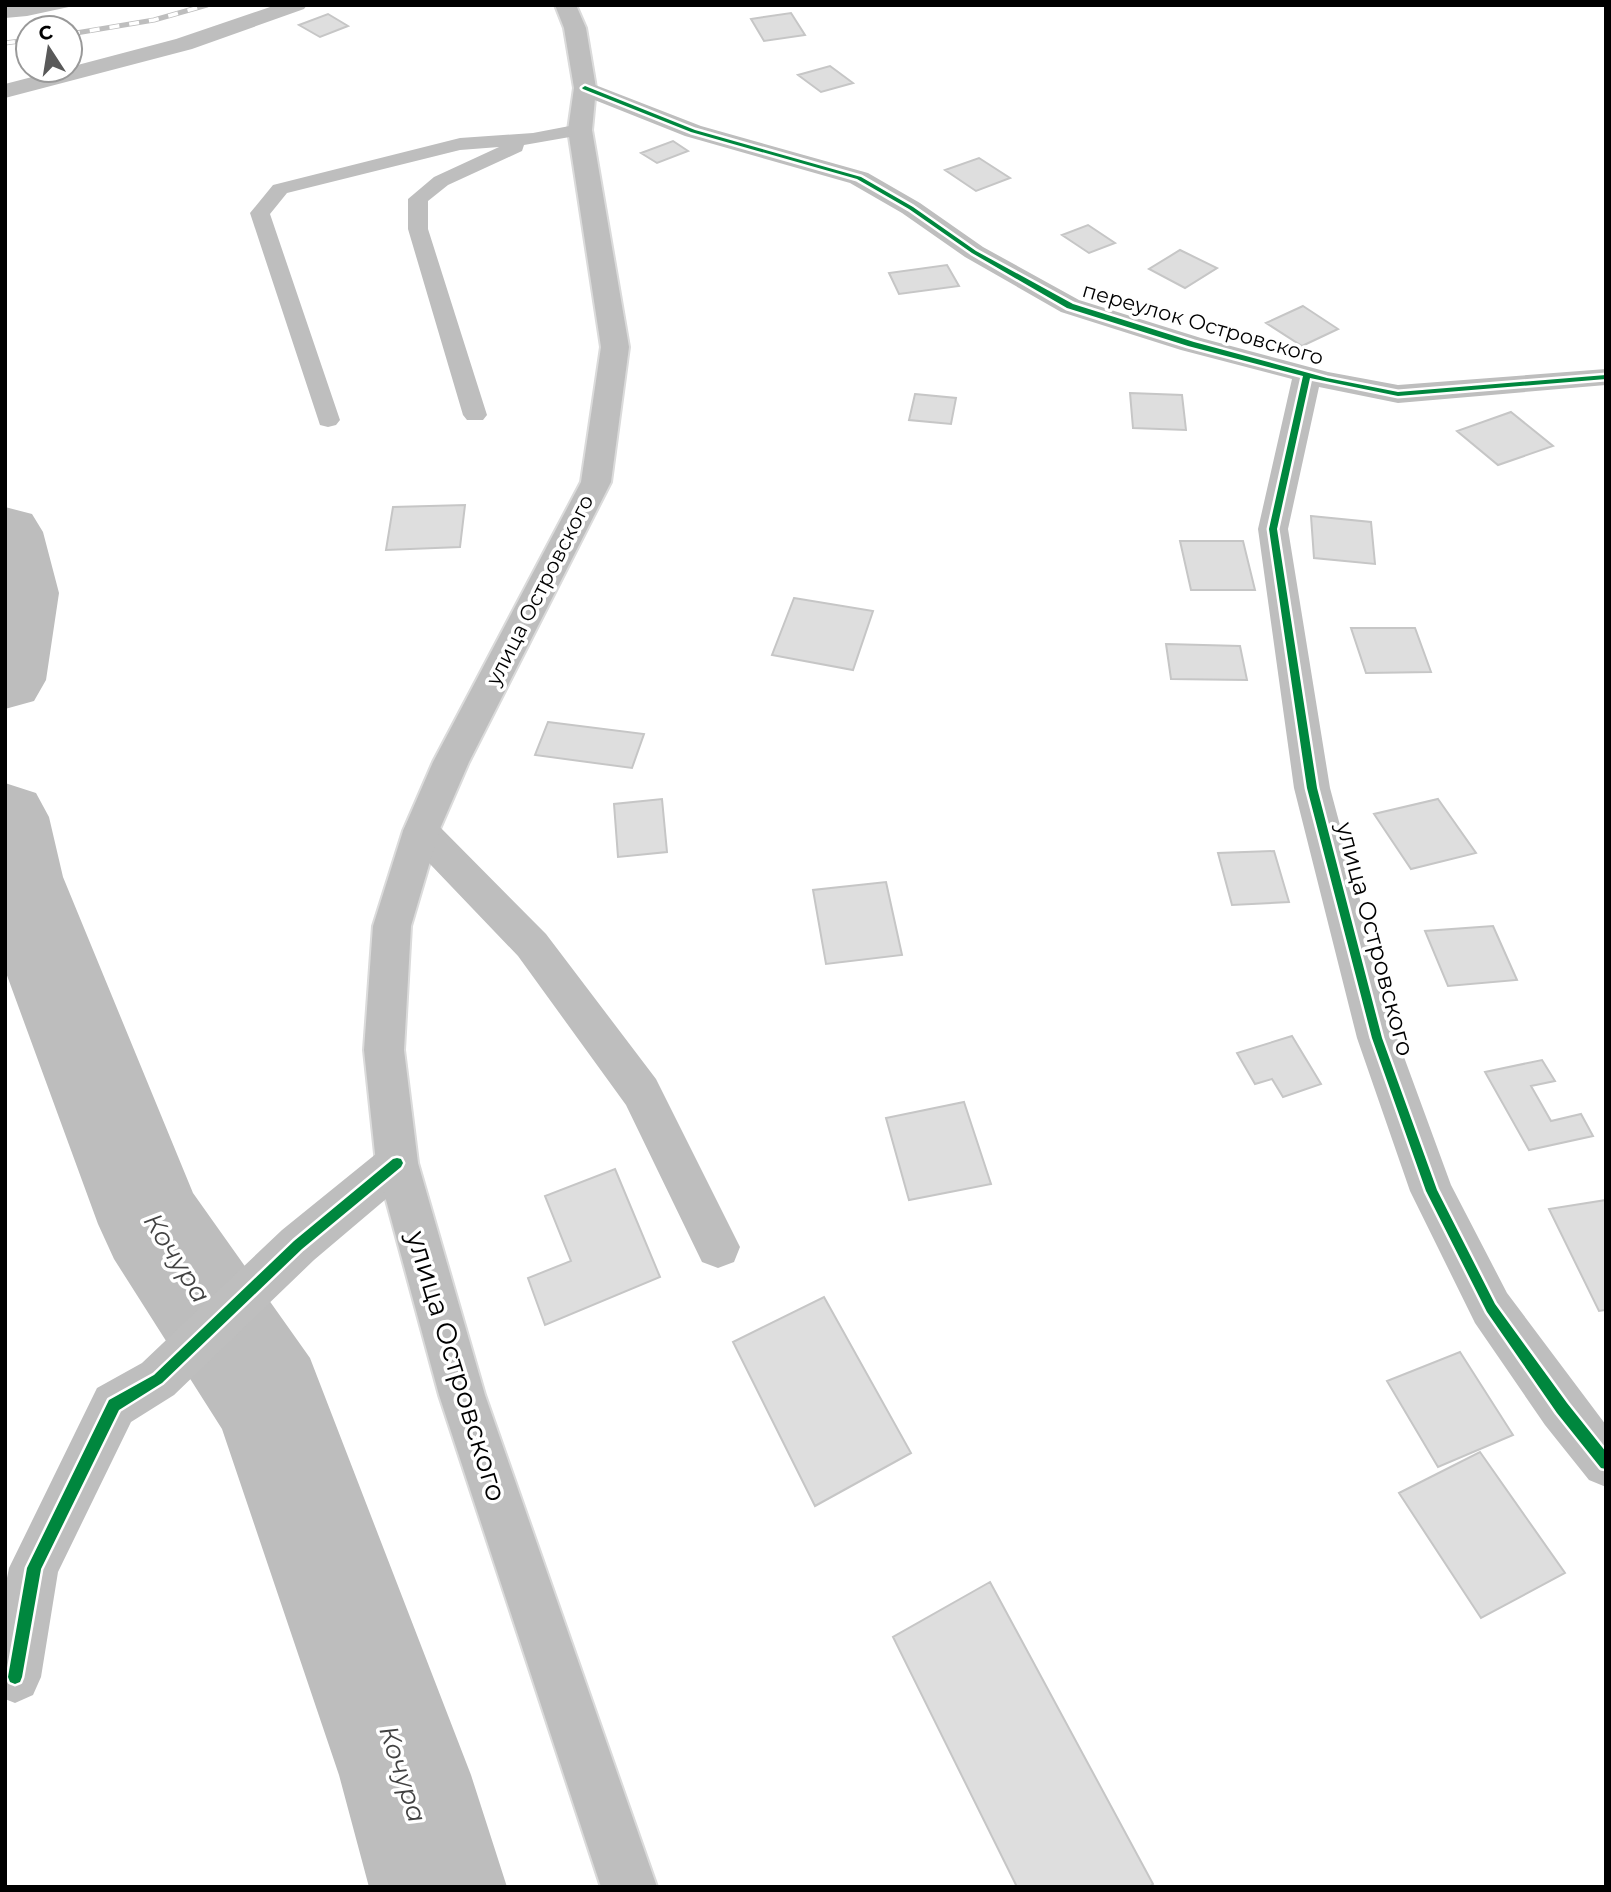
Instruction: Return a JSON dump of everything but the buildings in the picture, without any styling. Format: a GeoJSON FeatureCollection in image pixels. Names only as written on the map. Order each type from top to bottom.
{"type":"FeatureCollection","features":[{"type":"Feature","properties":{"kind":"street"},"geometry":{"type":"LineString","coordinates":[[5,91],[184,44],[297,5]]}},
{"type":"Feature","properties":{"kind":"street","name":"улица Островского"},"geometry":{"type":"LineString","coordinates":[[565,5],[575,29],[585,88],[580,130],[615,347],[596,482],[451,762],[421,831],[392,926],[384,1050],[397,1163],[462,1395],[629,1887]]}},
{"type":"Feature","properties":{"kind":"street","name":"переулок Островского"},"geometry":{"type":"LineString","coordinates":[[585,88],[693,131],[859,178],[911,208],[974,252],[1070,306],[1191,344],[1307,375],[1398,394],[1606,377]]}},
{"type":"Feature","properties":{"kind":"street","name":"улица Островского"},"geometry":{"type":"LineString","coordinates":[[1307,375],[1273,529],[1312,788],[1373,1025],[1432,1191],[1491,1308],[1562,1408],[1606,1463]]}},
{"type":"Feature","properties":{"kind":"street"},"geometry":{"type":"LineString","coordinates":[[421,831],[532,945],[641,1092],[718,1247]]}},
{"type":"Feature","properties":{"kind":"street"},"geometry":{"type":"LineString","coordinates":[[8,1672],[34,1568],[114,1405],[158,1379],[298,1245],[397,1163]]}},
{"type":"Feature","properties":{"kind":"lane"},"geometry":{"type":"LineString","coordinates":[[328,420],[260,213],[280,189],[460,144],[533,139],[580,130]]}},
{"type":"Feature","properties":{"kind":"lane"},"geometry":{"type":"LineString","coordinates":[[475,415],[418,229],[418,199],[441,181],[533,139]]}},
{"type":"Feature","properties":{"kind":"shaded area"},"geometry":{"type":"Polygon","coordinates":[[[5,5],[78,5],[36,14],[14,14],[14,17],[5,18],[5,5]]]}},
{"type":"Feature","properties":{"kind":"waterway","name":"Кочура"},"geometry":{"type":"LineString","coordinates":[[5,532],[20,593],[5,680]]}},
{"type":"Feature","properties":{"kind":"waterway","name":"Кочура"},"geometry":{"type":"LineString","coordinates":[[5,817],[17,877],[152,1224],[269,1399],[405,1775],[438,1887]]}},
{"type":"Feature","properties":{"kind":"railway"},"geometry":{"type":"LineString","coordinates":[[84,32],[154,20],[207,5]]}},
{"type":"Feature","properties":{"kind":"railway"},"geometry":{"type":"LineString","coordinates":[[5,43],[14,42]]}},
{"type":"Feature","properties":{"kind":"cycle path"},"geometry":{"type":"LineString","coordinates":[[585,88],[693,131],[859,178],[911,208],[974,252],[1070,306],[1191,344],[1326,380],[1398,394],[1606,377]]}},
{"type":"Feature","properties":{"kind":"cycle path"},"geometry":{"type":"LineString","coordinates":[[1307,375],[1273,529],[1312,788],[1377,1038],[1432,1191],[1491,1308],[1562,1408],[1606,1463]]}},
{"type":"Feature","properties":{"kind":"cycle path"},"geometry":{"type":"LineString","coordinates":[[15,1677],[34,1568],[114,1405],[158,1379],[298,1245],[397,1163]]}}]}
